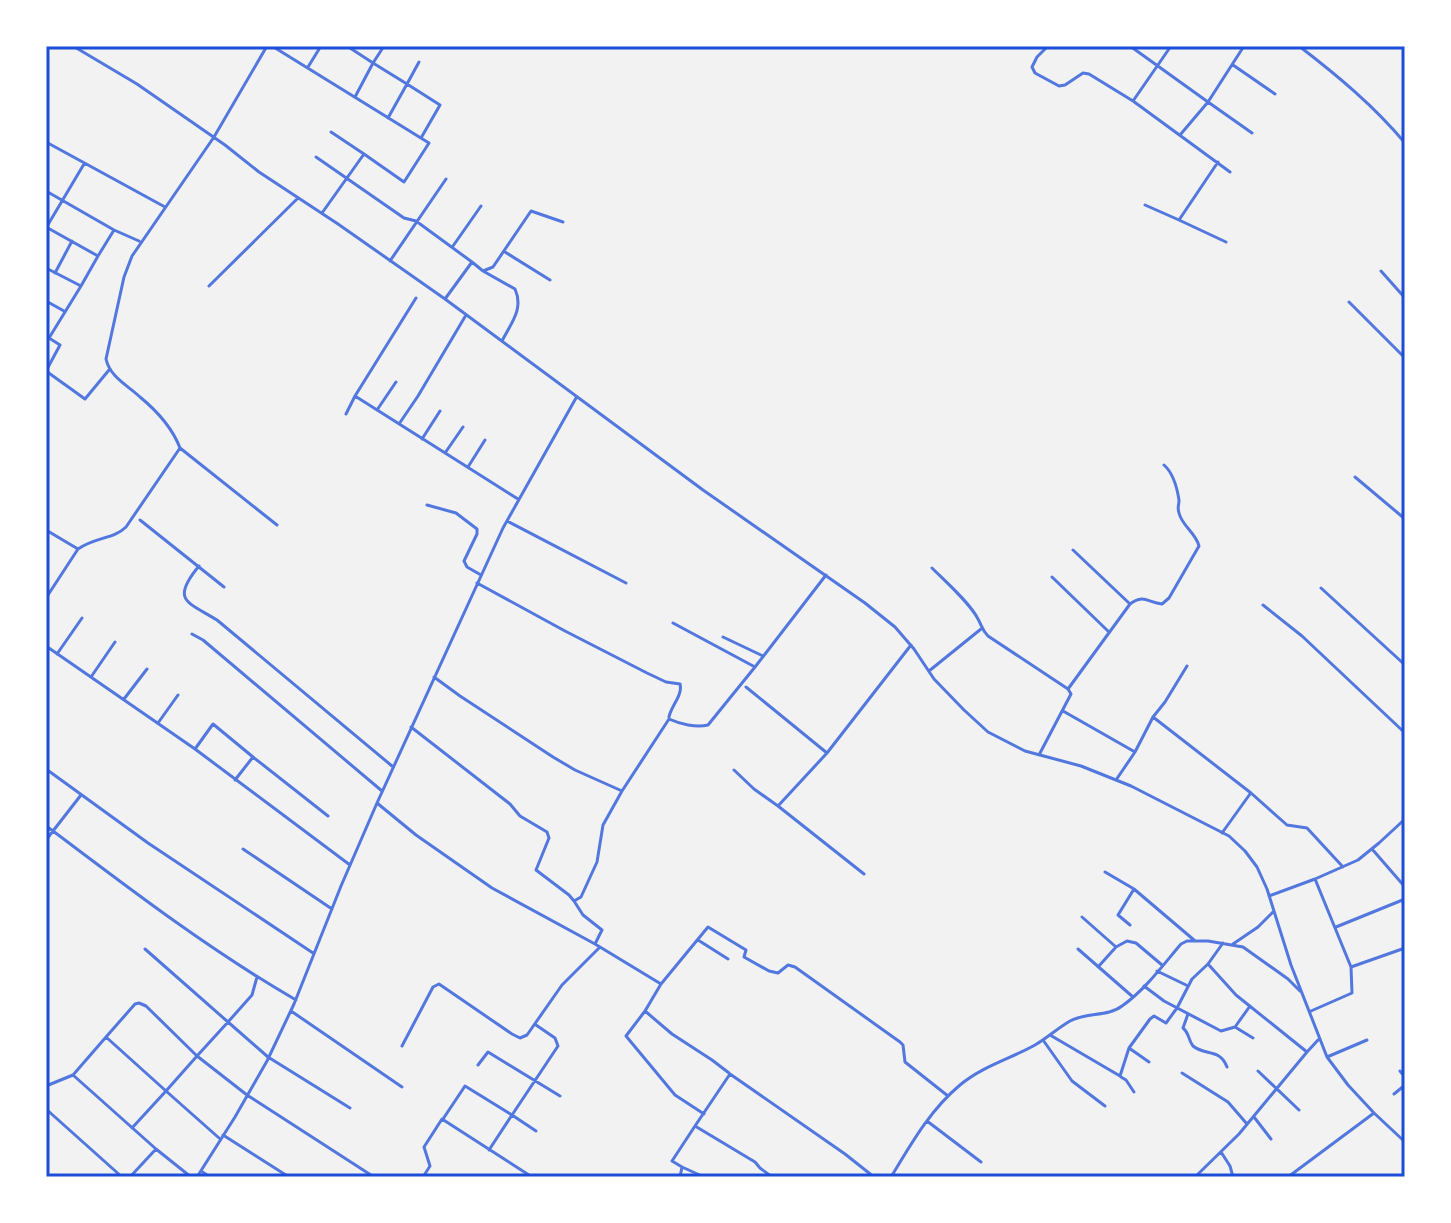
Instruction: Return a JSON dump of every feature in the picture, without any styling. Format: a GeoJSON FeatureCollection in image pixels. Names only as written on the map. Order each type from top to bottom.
{"type":"FeatureCollection","features":[{"type":"Feature","properties":{"kind":"street"},"geometry":{"type":"LineString","coordinates":[[73,46],[137,84],[445,299],[725,506],[826,575],[895,627],[929,671],[988,732],[1012,745],[1081,766],[1144,792],[1222,833],[1245,851],[1257,867],[1269,896],[1327,1057],[1374,1113],[1404,1139]]}},
{"type":"Feature","properties":{"kind":"street"},"geometry":{"type":"LineString","coordinates":[[277,525],[180,448],[167,424],[109,370],[106,359],[108,344],[132,256],[214,137],[270,46],[429,143],[404,182],[331,132]]}},
{"type":"Feature","properties":{"kind":"street"},"geometry":{"type":"LineString","coordinates":[[307,68],[321,46]]}},
{"type":"Feature","properties":{"kind":"street"},"geometry":{"type":"LineString","coordinates":[[347,46],[440,105],[421,138]]}},
{"type":"Feature","properties":{"kind":"street"},"geometry":{"type":"LineString","coordinates":[[355,97],[384,46]]}},
{"type":"Feature","properties":{"kind":"street"},"geometry":{"type":"LineString","coordinates":[[1048,46],[1032,67],[1035,73],[1059,86],[1083,73],[1089,74],[1133,101],[1230,172]]}},
{"type":"Feature","properties":{"kind":"street"},"geometry":{"type":"LineString","coordinates":[[1130,46],[1252,133]]}},
{"type":"Feature","properties":{"kind":"street"},"geometry":{"type":"LineString","coordinates":[[1133,101],[1171,46]]}},
{"type":"Feature","properties":{"kind":"street"},"geometry":{"type":"LineString","coordinates":[[1180,135],[1208,102],[1244,46]]}},
{"type":"Feature","properties":{"kind":"street"},"geometry":{"type":"LineString","coordinates":[[1299,46],[1370,104],[1405,143]]}},
{"type":"Feature","properties":{"kind":"street"},"geometry":{"type":"LineString","coordinates":[[388,118],[419,62]]}},
{"type":"Feature","properties":{"kind":"street"},"geometry":{"type":"LineString","coordinates":[[1233,65],[1275,94]]}},
{"type":"Feature","properties":{"kind":"street"},"geometry":{"type":"LineString","coordinates":[[46,142],[165,207]]}},
{"type":"Feature","properties":{"kind":"street"},"geometry":{"type":"LineString","coordinates":[[322,213],[364,154]]}},
{"type":"Feature","properties":{"kind":"street"},"geometry":{"type":"LineString","coordinates":[[316,157],[404,218],[416,221],[453,246],[483,271],[515,289],[518,312],[502,341]]}},
{"type":"Feature","properties":{"kind":"street"},"geometry":{"type":"LineString","coordinates":[[1179,220],[1218,162]]}},
{"type":"Feature","properties":{"kind":"street"},"geometry":{"type":"LineString","coordinates":[[84,164],[46,227],[98,256]]}},
{"type":"Feature","properties":{"kind":"street"},"geometry":{"type":"LineString","coordinates":[[390,261],[446,179]]}},
{"type":"Feature","properties":{"kind":"street"},"geometry":{"type":"LineString","coordinates":[[46,191],[141,242]]}},
{"type":"Feature","properties":{"kind":"street"},"geometry":{"type":"LineString","coordinates":[[209,286],[298,198]]}},
{"type":"Feature","properties":{"kind":"street"},"geometry":{"type":"LineString","coordinates":[[1145,205],[1226,242]]}},
{"type":"Feature","properties":{"kind":"street"},"geometry":{"type":"LineString","coordinates":[[453,246],[481,206]]}},
{"type":"Feature","properties":{"kind":"street"},"geometry":{"type":"LineString","coordinates":[[483,271],[493,267],[505,252],[531,211],[563,222]]}},
{"type":"Feature","properties":{"kind":"street"},"geometry":{"type":"LineString","coordinates":[[109,370],[85,399],[46,371],[60,345],[48,337],[114,230]]}},
{"type":"Feature","properties":{"kind":"street"},"geometry":{"type":"LineString","coordinates":[[55,273],[72,241]]}},
{"type":"Feature","properties":{"kind":"street"},"geometry":{"type":"LineString","coordinates":[[505,252],[550,280]]}},
{"type":"Feature","properties":{"kind":"street"},"geometry":{"type":"LineString","coordinates":[[445,299],[472,262]]}},
{"type":"Feature","properties":{"kind":"street"},"geometry":{"type":"LineString","coordinates":[[46,268],[81,286]]}},
{"type":"Feature","properties":{"kind":"street"},"geometry":{"type":"LineString","coordinates":[[1381,271],[1405,298]]}},
{"type":"Feature","properties":{"kind":"street"},"geometry":{"type":"LineString","coordinates":[[346,414],[416,298]]}},
{"type":"Feature","properties":{"kind":"street"},"geometry":{"type":"LineString","coordinates":[[46,301],[65,312]]}},
{"type":"Feature","properties":{"kind":"street"},"geometry":{"type":"LineString","coordinates":[[1349,302],[1405,358]]}},
{"type":"Feature","properties":{"kind":"street"},"geometry":{"type":"LineString","coordinates":[[399,424],[466,315]]}},
{"type":"Feature","properties":{"kind":"street"},"geometry":{"type":"LineString","coordinates":[[377,410],[396,382]]}},
{"type":"Feature","properties":{"kind":"street"},"geometry":{"type":"LineString","coordinates":[[355,396],[518,499]]}},
{"type":"Feature","properties":{"kind":"street"},"geometry":{"type":"LineString","coordinates":[[197,1177],[247,1095],[291,1011],[382,791],[477,583],[518,499],[577,396]]}},
{"type":"Feature","properties":{"kind":"street"},"geometry":{"type":"LineString","coordinates":[[422,439],[440,411]]}},
{"type":"Feature","properties":{"kind":"street"},"geometry":{"type":"LineString","coordinates":[[445,453],[463,427]]}},
{"type":"Feature","properties":{"kind":"street"},"geometry":{"type":"LineString","coordinates":[[468,467],[485,440]]}},
{"type":"Feature","properties":{"kind":"street"},"geometry":{"type":"LineString","coordinates":[[46,598],[78,549],[97,538],[120,533],[126,527],[180,448]]}},
{"type":"Feature","properties":{"kind":"street"},"geometry":{"type":"LineString","coordinates":[[1068,689],[1130,604],[1145,598],[1162,604],[1169,598],[1199,546],[1178,512],[1179,500],[1174,481],[1164,465]]}},
{"type":"Feature","properties":{"kind":"street"},"geometry":{"type":"LineString","coordinates":[[1355,477],[1405,519]]}},
{"type":"Feature","properties":{"kind":"street"},"geometry":{"type":"LineString","coordinates":[[427,505],[456,513],[477,529],[464,561],[467,567],[481,575]]}},
{"type":"Feature","properties":{"kind":"street"},"geometry":{"type":"LineString","coordinates":[[140,520],[224,587]]}},
{"type":"Feature","properties":{"kind":"street"},"geometry":{"type":"LineString","coordinates":[[507,521],[626,583]]}},
{"type":"Feature","properties":{"kind":"street"},"geometry":{"type":"LineString","coordinates":[[46,530],[78,549]]}},
{"type":"Feature","properties":{"kind":"street"},"geometry":{"type":"LineString","coordinates":[[1073,550],[1130,604]]}},
{"type":"Feature","properties":{"kind":"street"},"geometry":{"type":"LineString","coordinates":[[199,566],[183,593],[189,604],[217,620],[393,766]]}},
{"type":"Feature","properties":{"kind":"street"},"geometry":{"type":"LineString","coordinates":[[932,568],[978,619],[981,629],[1071,694],[1039,755]]}},
{"type":"Feature","properties":{"kind":"street"},"geometry":{"type":"LineString","coordinates":[[669,719],[702,727],[708,725],[826,575]]}},
{"type":"Feature","properties":{"kind":"street"},"geometry":{"type":"LineString","coordinates":[[1052,577],[1109,632]]}},
{"type":"Feature","properties":{"kind":"street"},"geometry":{"type":"LineString","coordinates":[[477,583],[666,682],[680,684],[681,691],[669,719],[603,825],[597,862],[581,897],[574,901]]}},
{"type":"Feature","properties":{"kind":"street"},"geometry":{"type":"LineString","coordinates":[[1321,588],[1405,665]]}},
{"type":"Feature","properties":{"kind":"street"},"geometry":{"type":"LineString","coordinates":[[1263,605],[1302,636],[1405,733]]}},
{"type":"Feature","properties":{"kind":"street"},"geometry":{"type":"LineString","coordinates":[[57,654],[82,618]]}},
{"type":"Feature","properties":{"kind":"street"},"geometry":{"type":"LineString","coordinates":[[673,623],[755,667]]}},
{"type":"Feature","properties":{"kind":"street"},"geometry":{"type":"LineString","coordinates":[[929,671],[981,629]]}},
{"type":"Feature","properties":{"kind":"street"},"geometry":{"type":"LineString","coordinates":[[192,634],[382,791]]}},
{"type":"Feature","properties":{"kind":"street"},"geometry":{"type":"LineString","coordinates":[[723,637],[763,656]]}},
{"type":"Feature","properties":{"kind":"street"},"geometry":{"type":"LineString","coordinates":[[91,677],[115,642]]}},
{"type":"Feature","properties":{"kind":"street"},"geometry":{"type":"LineString","coordinates":[[778,806],[827,753],[911,645]]}},
{"type":"Feature","properties":{"kind":"street"},"geometry":{"type":"LineString","coordinates":[[46,646],[195,749],[350,865]]}},
{"type":"Feature","properties":{"kind":"street"},"geometry":{"type":"LineString","coordinates":[[1116,780],[1187,666]]}},
{"type":"Feature","properties":{"kind":"street"},"geometry":{"type":"LineString","coordinates":[[124,699],[147,669]]}},
{"type":"Feature","properties":{"kind":"street"},"geometry":{"type":"LineString","coordinates":[[434,677],[553,757],[622,791]]}},
{"type":"Feature","properties":{"kind":"street"},"geometry":{"type":"LineString","coordinates":[[746,687],[827,753]]}},
{"type":"Feature","properties":{"kind":"street"},"geometry":{"type":"LineString","coordinates":[[158,723],[178,695]]}},
{"type":"Feature","properties":{"kind":"street"},"geometry":{"type":"LineString","coordinates":[[1063,711],[1135,752]]}},
{"type":"Feature","properties":{"kind":"street"},"geometry":{"type":"LineString","coordinates":[[1153,717],[1287,825],[1307,828],[1343,867]]}},
{"type":"Feature","properties":{"kind":"street"},"geometry":{"type":"LineString","coordinates":[[195,749],[213,724],[328,816]]}},
{"type":"Feature","properties":{"kind":"street"},"geometry":{"type":"LineString","coordinates":[[411,727],[510,804],[520,816],[547,832],[549,838],[536,870],[569,895],[583,915],[602,930],[595,944]]}},
{"type":"Feature","properties":{"kind":"street"},"geometry":{"type":"LineString","coordinates":[[235,780],[253,757]]}},
{"type":"Feature","properties":{"kind":"street"},"geometry":{"type":"LineString","coordinates":[[46,769],[161,852],[314,954]]}},
{"type":"Feature","properties":{"kind":"street"},"geometry":{"type":"LineString","coordinates":[[734,770],[864,874]]}},
{"type":"Feature","properties":{"kind":"street"},"geometry":{"type":"LineString","coordinates":[[1222,833],[1251,793]]}},
{"type":"Feature","properties":{"kind":"street"},"geometry":{"type":"LineString","coordinates":[[46,840],[81,795]]}},
{"type":"Feature","properties":{"kind":"street"},"geometry":{"type":"LineString","coordinates":[[377,803],[416,835],[492,888],[601,947],[661,984]]}},
{"type":"Feature","properties":{"kind":"street"},"geometry":{"type":"LineString","coordinates":[[1269,896],[1358,860],[1404,821]]}},
{"type":"Feature","properties":{"kind":"street"},"geometry":{"type":"LineString","coordinates":[[46,826],[126,887],[257,977],[296,1000]]}},
{"type":"Feature","properties":{"kind":"street"},"geometry":{"type":"LineString","coordinates":[[243,849],[332,909]]}},
{"type":"Feature","properties":{"kind":"street"},"geometry":{"type":"LineString","coordinates":[[1372,849],[1405,887]]}},
{"type":"Feature","properties":{"kind":"street"},"geometry":{"type":"LineString","coordinates":[[1105,872],[1134,889],[1194,940]]}},
{"type":"Feature","properties":{"kind":"street"},"geometry":{"type":"LineString","coordinates":[[1309,1012],[1352,993],[1351,967],[1315,879]]}},
{"type":"Feature","properties":{"kind":"street"},"geometry":{"type":"LineString","coordinates":[[1130,925],[1120,917],[1119,912],[1134,889]]}},
{"type":"Feature","properties":{"kind":"street"},"geometry":{"type":"LineString","coordinates":[[1336,927],[1405,899]]}},
{"type":"Feature","properties":{"kind":"street"},"geometry":{"type":"LineString","coordinates":[[1233,944],[1273,912]]}},
{"type":"Feature","properties":{"kind":"street"},"geometry":{"type":"LineString","coordinates":[[1082,917],[1116,947]]}},
{"type":"Feature","properties":{"kind":"street"},"geometry":{"type":"LineString","coordinates":[[704,1114],[675,1095],[626,1036],[661,984],[708,927],[746,950],[744,957],[769,971],[778,973],[788,965],[795,967],[900,1042],[905,1062],[948,1096]]}},
{"type":"Feature","properties":{"kind":"street"},"geometry":{"type":"LineString","coordinates":[[698,940],[728,959]]}},
{"type":"Feature","properties":{"kind":"street"},"geometry":{"type":"LineString","coordinates":[[1098,967],[1116,947],[1127,941],[1162,965]]}},
{"type":"Feature","properties":{"kind":"street"},"geometry":{"type":"LineString","coordinates":[[891,1177],[927,1121],[961,1084],[985,1067],[1043,1040],[1080,1016],[1121,1008],[1187,941],[1243,947],[1288,979],[1302,994]]}},
{"type":"Feature","properties":{"kind":"street"},"geometry":{"type":"LineString","coordinates":[[1120,1076],[1129,1048],[1152,1017],[1166,1023],[1187,986],[1223,943]]}},
{"type":"Feature","properties":{"kind":"street"},"geometry":{"type":"LineString","coordinates":[[402,1046],[433,987],[439,984],[515,1036],[520,1038],[527,1035],[562,985],[601,947]]}},
{"type":"Feature","properties":{"kind":"street"},"geometry":{"type":"LineString","coordinates":[[1351,967],[1405,948]]}},
{"type":"Feature","properties":{"kind":"street"},"geometry":{"type":"LineString","coordinates":[[145,949],[268,1057],[350,1108]]}},
{"type":"Feature","properties":{"kind":"street"},"geometry":{"type":"LineString","coordinates":[[1078,949],[1133,997]]}},
{"type":"Feature","properties":{"kind":"street"},"geometry":{"type":"LineString","coordinates":[[1208,964],[1230,989],[1307,1052]]}},
{"type":"Feature","properties":{"kind":"street"},"geometry":{"type":"LineString","coordinates":[[1157,971],[1187,986]]}},
{"type":"Feature","properties":{"kind":"street"},"geometry":{"type":"LineString","coordinates":[[132,1128],[252,995],[257,977]]}},
{"type":"Feature","properties":{"kind":"street"},"geometry":{"type":"LineString","coordinates":[[1144,986],[1164,1001],[1221,1031],[1235,1027],[1250,1006]]}},
{"type":"Feature","properties":{"kind":"street"},"geometry":{"type":"LineString","coordinates":[[46,1086],[73,1075],[135,1004],[143,1004],[197,1056],[247,1095],[374,1177]]}},
{"type":"Feature","properties":{"kind":"street"},"geometry":{"type":"LineString","coordinates":[[291,1011],[402,1087]]}},
{"type":"Feature","properties":{"kind":"street"},"geometry":{"type":"LineString","coordinates":[[645,1011],[672,1034],[874,1177]]}},
{"type":"Feature","properties":{"kind":"street"},"geometry":{"type":"LineString","coordinates":[[1188,1014],[1183,1028],[1189,1034],[1191,1043],[1221,1057],[1227,1067]]}},
{"type":"Feature","properties":{"kind":"street"},"geometry":{"type":"LineString","coordinates":[[489,1150],[558,1046],[555,1038],[536,1024]]}},
{"type":"Feature","properties":{"kind":"street"},"geometry":{"type":"LineString","coordinates":[[1235,1027],[1253,1038]]}},
{"type":"Feature","properties":{"kind":"street"},"geometry":{"type":"LineString","coordinates":[[1050,1035],[1126,1080],[1134,1092]]}},
{"type":"Feature","properties":{"kind":"street"},"geometry":{"type":"LineString","coordinates":[[106,1037],[222,1137],[289,1177]]}},
{"type":"Feature","properties":{"kind":"street"},"geometry":{"type":"LineString","coordinates":[[1195,1177],[1247,1124],[1319,1039]]}},
{"type":"Feature","properties":{"kind":"street"},"geometry":{"type":"LineString","coordinates":[[1043,1040],[1072,1081],[1105,1106]]}},
{"type":"Feature","properties":{"kind":"street"},"geometry":{"type":"LineString","coordinates":[[1327,1057],[1367,1040]]}},
{"type":"Feature","properties":{"kind":"street"},"geometry":{"type":"LineString","coordinates":[[1129,1048],[1149,1062]]}},
{"type":"Feature","properties":{"kind":"street"},"geometry":{"type":"LineString","coordinates":[[478,1065],[488,1052],[560,1096]]}},
{"type":"Feature","properties":{"kind":"street"},"geometry":{"type":"LineString","coordinates":[[1258,1071],[1299,1110]]}},
{"type":"Feature","properties":{"kind":"street"},"geometry":{"type":"LineString","coordinates":[[1400,1071],[1405,1077]]}},
{"type":"Feature","properties":{"kind":"street"},"geometry":{"type":"LineString","coordinates":[[1182,1073],[1235,1107],[1247,1124]]}},
{"type":"Feature","properties":{"kind":"street"},"geometry":{"type":"LineString","coordinates":[[704,1177],[672,1161],[730,1074]]}},
{"type":"Feature","properties":{"kind":"street"},"geometry":{"type":"LineString","coordinates":[[73,1075],[191,1177]]}},
{"type":"Feature","properties":{"kind":"street"},"geometry":{"type":"LineString","coordinates":[[1394,1094],[1405,1085]]}},
{"type":"Feature","properties":{"kind":"street"},"geometry":{"type":"LineString","coordinates":[[423,1177],[430,1166],[424,1147],[465,1086],[536,1131]]}},
{"type":"Feature","properties":{"kind":"street"},"geometry":{"type":"LineString","coordinates":[[46,1109],[122,1177]]}},
{"type":"Feature","properties":{"kind":"street"},"geometry":{"type":"LineString","coordinates":[[1288,1177],[1374,1113]]}},
{"type":"Feature","properties":{"kind":"street"},"geometry":{"type":"LineString","coordinates":[[1253,1116],[1271,1139]]}},
{"type":"Feature","properties":{"kind":"street"},"geometry":{"type":"LineString","coordinates":[[442,1119],[532,1177]]}},
{"type":"Feature","properties":{"kind":"street"},"geometry":{"type":"LineString","coordinates":[[927,1121],[981,1162]]}},
{"type":"Feature","properties":{"kind":"street"},"geometry":{"type":"LineString","coordinates":[[695,1126],[755,1162],[772,1177]]}},
{"type":"Feature","properties":{"kind":"street"},"geometry":{"type":"LineString","coordinates":[[130,1177],[156,1149]]}},
{"type":"Feature","properties":{"kind":"street"},"geometry":{"type":"LineString","coordinates":[[1221,1152],[1233,1177]]}},
{"type":"Feature","properties":{"kind":"street"},"geometry":{"type":"LineString","coordinates":[[680,1177],[682,1167]]}},
{"type":"Feature","properties":{"kind":"street"},"geometry":{"type":"LineString","coordinates":[[201,1171],[210,1177]]}}]}
